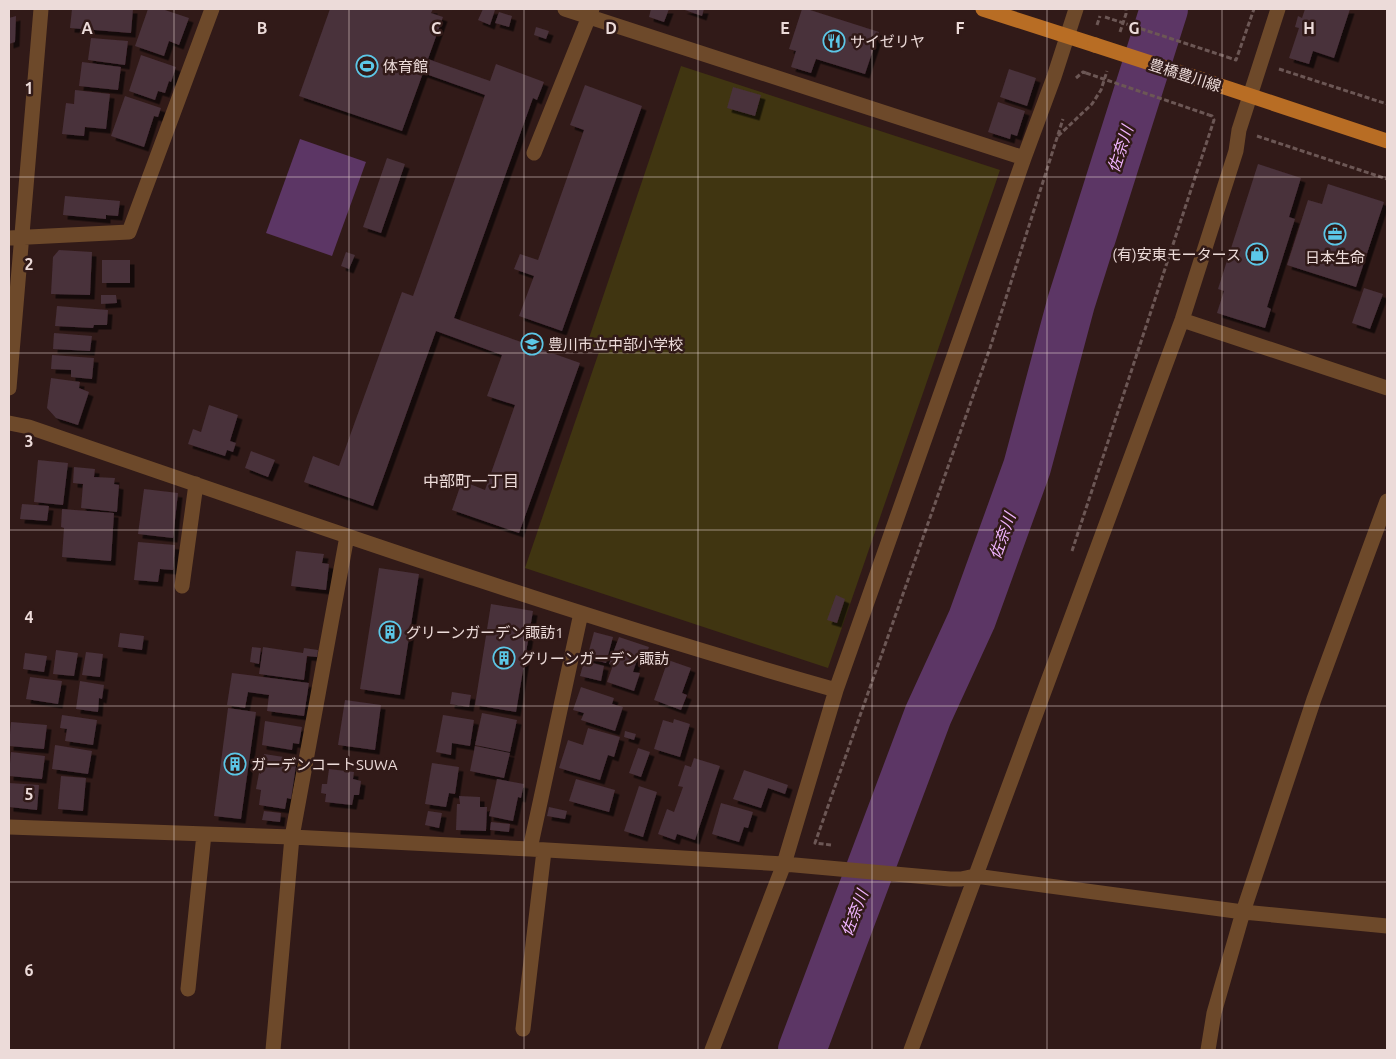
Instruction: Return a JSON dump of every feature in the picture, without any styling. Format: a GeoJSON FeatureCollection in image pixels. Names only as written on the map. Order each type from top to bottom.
{"type":"FeatureCollection","features":[{"type":"Feature","properties":{"kind":"main road","name":"豊橋豊川線"},"geometry":{"type":"LineString","coordinates":[[983,9],[1387,141]]}},
{"type":"Feature","properties":{"kind":"street"},"geometry":{"type":"LineString","coordinates":[[9,388],[15,238],[41,9]]}},
{"type":"Feature","properties":{"kind":"street"},"geometry":{"type":"LineString","coordinates":[[15,238],[129,232],[212,9]]}},
{"type":"Feature","properties":{"kind":"street"},"geometry":{"type":"LineString","coordinates":[[565,9],[590,13],[1024,158]]}},
{"type":"Feature","properties":{"kind":"street"},"geometry":{"type":"LineString","coordinates":[[712,1050],[784,864],[836,690],[1054,77],[1076,9]]}},
{"type":"Feature","properties":{"kind":"street"},"geometry":{"type":"LineString","coordinates":[[911,1050],[1182,320],[1236,151],[1239,130],[1278,9]]}},
{"type":"Feature","properties":{"kind":"street"},"geometry":{"type":"LineString","coordinates":[[534,153],[590,13]]}},
{"type":"Feature","properties":{"kind":"street"},"geometry":{"type":"LineString","coordinates":[[1182,320],[1387,388]]}},
{"type":"Feature","properties":{"kind":"street"},"geometry":{"type":"LineString","coordinates":[[9,423],[29,427],[347,536],[581,613],[836,690]]}},
{"type":"Feature","properties":{"kind":"street"},"geometry":{"type":"LineString","coordinates":[[182,586],[196,484]]}},
{"type":"Feature","properties":{"kind":"street"},"geometry":{"type":"LineString","coordinates":[[1208,1050],[1214,1013],[1243,912],[1314,700],[1387,501]]}},
{"type":"Feature","properties":{"kind":"street"},"geometry":{"type":"LineString","coordinates":[[274,1050],[292,836],[347,536]]}},
{"type":"Feature","properties":{"kind":"street"},"geometry":{"type":"LineString","coordinates":[[523,1030],[537,850],[581,613]]}},
{"type":"Feature","properties":{"kind":"street"},"geometry":{"type":"LineString","coordinates":[[9,827],[292,836],[784,864],[950,879],[975,876],[1243,912],[1387,926]]}},
{"type":"Feature","properties":{"kind":"street"},"geometry":{"type":"LineString","coordinates":[[188,989],[204,834]]}},
{"type":"Feature","properties":{"kind":"path"},"geometry":{"type":"LineString","coordinates":[[1118,39],[1126,9]]}},
{"type":"Feature","properties":{"kind":"path"},"geometry":{"type":"LineString","coordinates":[[1105,17],[1236,60],[1254,9]]}},
{"type":"Feature","properties":{"kind":"path"},"geometry":{"type":"LineString","coordinates":[[1238,55],[1387,104]]}},
{"type":"Feature","properties":{"kind":"path"},"geometry":{"type":"LineString","coordinates":[[1058,136],[1092,104],[1102,90],[1110,65]]}},
{"type":"Feature","properties":{"kind":"path"},"geometry":{"type":"LineString","coordinates":[[1074,86],[1076,77],[1082,72],[1086,73],[1212,116],[1214,120],[1239,130],[1387,180]]}},
{"type":"Feature","properties":{"kind":"path"},"geometry":{"type":"LineString","coordinates":[[815,843],[990,348],[1066,111]]}},
{"type":"Feature","properties":{"kind":"path"},"geometry":{"type":"LineString","coordinates":[[1069,558],[1214,120]]}},
{"type":"Feature","properties":{"kind":"shaded area"},"geometry":{"type":"Polygon","coordinates":[[[681,66],[1000,170],[828,668],[525,568],[599,352],[586,347],[681,66]]]}},
{"type":"Feature","properties":{"kind":"shaded area"},"geometry":{"type":"Polygon","coordinates":[[[300,139],[366,162],[332,256],[266,233],[300,139]]]}},
{"type":"Feature","properties":{"kind":"building"},"geometry":{"type":"Polygon","coordinates":[[[72,9],[133,9],[131,33],[70,28],[72,9]]]}},
{"type":"Feature","properties":{"kind":"building"},"geometry":{"type":"Polygon","coordinates":[[[148,9],[162,9],[189,18],[179,45],[169,41],[164,56],[135,46],[148,9]]]}},
{"type":"Feature","properties":{"kind":"building"},"geometry":{"type":"Polygon","coordinates":[[[330,9],[433,9],[431,13],[443,17],[428,59],[490,81],[496,64],[544,82],[537,100],[533,98],[454,318],[580,363],[519,533],[452,510],[462,481],[485,490],[515,405],[487,396],[502,355],[436,331],[373,506],[304,482],[313,456],[339,466],[402,292],[413,296],[485,95],[423,73],[402,131],[299,96],[330,9]]]}},
{"type":"Feature","properties":{"kind":"building"},"geometry":{"type":"Polygon","coordinates":[[[483,9],[495,10],[490,25],[478,20],[483,9]]]}},
{"type":"Feature","properties":{"kind":"building"},"geometry":{"type":"Polygon","coordinates":[[[651,9],[669,9],[664,22],[649,17],[651,9]]]}},
{"type":"Feature","properties":{"kind":"building"},"geometry":{"type":"Polygon","coordinates":[[[682,9],[704,9],[702,16],[682,9]]]}},
{"type":"Feature","properties":{"kind":"building","name":"サイゼリヤ"},"geometry":{"type":"Polygon","coordinates":[[[802,9],[879,32],[865,74],[816,59],[811,73],[791,67],[796,51],[789,49],[802,9]]]}},
{"type":"Feature","properties":{"kind":"building"},"geometry":{"type":"Polygon","coordinates":[[[1305,9],[1350,9],[1334,58],[1313,51],[1309,64],[1289,58],[1299,28],[1295,27],[1298,16],[1302,18],[1305,9]]]}},
{"type":"Feature","properties":{"kind":"building"},"geometry":{"type":"Polygon","coordinates":[[[499,12],[512,16],[509,27],[495,23],[499,12]]]}},
{"type":"Feature","properties":{"kind":"building"},"geometry":{"type":"Polygon","coordinates":[[[16,16],[15,42],[9,44],[9,18],[16,16]]]}},
{"type":"Feature","properties":{"kind":"building"},"geometry":{"type":"Polygon","coordinates":[[[536,27],[549,31],[546,39],[534,35],[536,27]]]}},
{"type":"Feature","properties":{"kind":"building"},"geometry":{"type":"Polygon","coordinates":[[[91,38],[128,41],[125,65],[88,60],[91,38]]]}},
{"type":"Feature","properties":{"kind":"building"},"geometry":{"type":"Polygon","coordinates":[[[141,55],[176,67],[165,93],[158,91],[155,100],[129,91],[141,55]]]}},
{"type":"Feature","properties":{"kind":"building"},"geometry":{"type":"Polygon","coordinates":[[[82,62],[121,67],[118,90],[79,86],[82,62]]]}},
{"type":"Feature","properties":{"kind":"building"},"geometry":{"type":"Polygon","coordinates":[[[1009,69],[1036,78],[1027,106],[1000,97],[1009,69]]]}},
{"type":"Feature","properties":{"kind":"building"},"geometry":{"type":"Polygon","coordinates":[[[585,85],[642,106],[562,331],[519,316],[534,276],[514,269],[520,254],[538,260],[584,130],[570,125],[585,85]]]}},
{"type":"Feature","properties":{"kind":"building"},"geometry":{"type":"Polygon","coordinates":[[[733,87],[761,95],[755,116],[727,108],[733,87]]]}},
{"type":"Feature","properties":{"kind":"building"},"geometry":{"type":"Polygon","coordinates":[[[75,90],[110,94],[106,129],[85,127],[84,136],[62,134],[66,103],[74,104],[75,90]]]}},
{"type":"Feature","properties":{"kind":"building"},"geometry":{"type":"Polygon","coordinates":[[[125,96],[161,108],[158,117],[154,116],[144,147],[111,136],[125,96]]]}},
{"type":"Feature","properties":{"kind":"building"},"geometry":{"type":"Polygon","coordinates":[[[998,102],[1025,111],[1017,136],[1011,134],[1010,139],[988,132],[998,102]]]}},
{"type":"Feature","properties":{"kind":"building"},"geometry":{"type":"Polygon","coordinates":[[[387,158],[405,164],[381,233],[363,227],[387,158]]]}},
{"type":"Feature","properties":{"kind":"building","name":"(有)安東モータース"},"geometry":{"type":"Polygon","coordinates":[[[1258,164],[1301,178],[1289,217],[1295,219],[1267,307],[1271,309],[1265,328],[1217,313],[1224,291],[1218,289],[1258,164]]]}},
{"type":"Feature","properties":{"kind":"building","name":"日本生命"},"geometry":{"type":"Polygon","coordinates":[[[1328,184],[1384,202],[1356,287],[1287,265],[1308,200],[1322,204],[1328,184]]]}},
{"type":"Feature","properties":{"kind":"building"},"geometry":{"type":"Polygon","coordinates":[[[65,196],[120,201],[118,216],[106,215],[106,219],[63,215],[65,196]]]}},
{"type":"Feature","properties":{"kind":"building"},"geometry":{"type":"Polygon","coordinates":[[[59,250],[92,252],[90,295],[51,294],[53,257],[59,250]]]}},
{"type":"Feature","properties":{"kind":"building"},"geometry":{"type":"Polygon","coordinates":[[[346,252],[355,255],[349,269],[341,266],[346,252]]]}},
{"type":"Feature","properties":{"kind":"building"},"geometry":{"type":"Polygon","coordinates":[[[102,260],[130,260],[130,283],[102,283],[102,260]]]}},
{"type":"Feature","properties":{"kind":"building"},"geometry":{"type":"Polygon","coordinates":[[[1364,288],[1383,294],[1370,329],[1352,323],[1364,288]]]}},
{"type":"Feature","properties":{"kind":"building"},"geometry":{"type":"Polygon","coordinates":[[[101,295],[116,295],[117,303],[101,304],[101,295]]]}},
{"type":"Feature","properties":{"kind":"building"},"geometry":{"type":"Polygon","coordinates":[[[57,306],[108,310],[107,325],[94,325],[93,328],[55,326],[57,306]]]}},
{"type":"Feature","properties":{"kind":"building"},"geometry":{"type":"Polygon","coordinates":[[[54,333],[92,336],[90,351],[53,349],[54,333]]]}},
{"type":"Feature","properties":{"kind":"building"},"geometry":{"type":"Polygon","coordinates":[[[52,355],[94,358],[92,379],[71,377],[71,370],[51,369],[52,355]]]}},
{"type":"Feature","properties":{"kind":"building"},"geometry":{"type":"Polygon","coordinates":[[[51,378],[80,382],[79,388],[89,392],[78,425],[56,418],[47,408],[51,378]]]}},
{"type":"Feature","properties":{"kind":"building"},"geometry":{"type":"Polygon","coordinates":[[[209,405],[238,415],[230,441],[236,443],[233,452],[227,450],[225,456],[188,444],[193,429],[201,432],[209,405]]]}},
{"type":"Feature","properties":{"kind":"building"},"geometry":{"type":"Polygon","coordinates":[[[251,451],[275,460],[268,477],[245,468],[251,451]]]}},
{"type":"Feature","properties":{"kind":"building"},"geometry":{"type":"Polygon","coordinates":[[[38,460],[68,463],[63,505],[34,502],[38,460]]]}},
{"type":"Feature","properties":{"kind":"building"},"geometry":{"type":"Polygon","coordinates":[[[74,467],[95,469],[94,477],[115,478],[114,484],[119,485],[117,512],[81,508],[83,484],[73,483],[74,467]]]}},
{"type":"Feature","properties":{"kind":"building"},"geometry":{"type":"Polygon","coordinates":[[[144,489],[178,493],[173,538],[138,534],[144,489]]]}},
{"type":"Feature","properties":{"kind":"building"},"geometry":{"type":"Polygon","coordinates":[[[22,504],[49,506],[47,521],[20,519],[22,504]]]}},
{"type":"Feature","properties":{"kind":"building"},"geometry":{"type":"Polygon","coordinates":[[[62,509],[114,513],[111,561],[62,557],[64,528],[61,527],[62,509]]]}},
{"type":"Feature","properties":{"kind":"building"},"geometry":{"type":"Polygon","coordinates":[[[138,542],[175,545],[173,570],[160,569],[158,582],[134,580],[138,542]]]}},
{"type":"Feature","properties":{"kind":"building"},"geometry":{"type":"Polygon","coordinates":[[[296,551],[324,554],[322,563],[329,564],[326,590],[291,586],[296,551]]]}},
{"type":"Feature","properties":{"kind":"building","name":"グリーンガーデン諏訪1"},"geometry":{"type":"Polygon","coordinates":[[[379,568],[419,574],[400,695],[360,689],[379,568]]]}},
{"type":"Feature","properties":{"kind":"building"},"geometry":{"type":"Polygon","coordinates":[[[836,595],[845,599],[837,623],[827,620],[836,595]]]}},
{"type":"Feature","properties":{"kind":"building","name":"グリーンガーデン諏訪"},"geometry":{"type":"Polygon","coordinates":[[[491,604],[533,611],[516,712],[475,705],[491,604]]]}},
{"type":"Feature","properties":{"kind":"building"},"geometry":{"type":"Polygon","coordinates":[[[594,632],[613,637],[606,663],[587,658],[594,632]]]}},
{"type":"Feature","properties":{"kind":"building"},"geometry":{"type":"Polygon","coordinates":[[[120,633],[144,636],[142,650],[118,647],[120,633]]]}},
{"type":"Feature","properties":{"kind":"building"},"geometry":{"type":"Polygon","coordinates":[[[619,637],[649,647],[644,662],[637,660],[633,672],[640,673],[634,691],[607,682],[613,665],[609,664],[619,637]]]}},
{"type":"Feature","properties":{"kind":"building"},"geometry":{"type":"Polygon","coordinates":[[[252,647],[261,648],[259,664],[250,662],[252,647]]]}},
{"type":"Feature","properties":{"kind":"building"},"geometry":{"type":"Polygon","coordinates":[[[263,647],[303,653],[304,648],[318,650],[317,657],[307,656],[304,680],[259,674],[263,647]]]}},
{"type":"Feature","properties":{"kind":"building"},"geometry":{"type":"Polygon","coordinates":[[[56,650],[78,653],[74,676],[53,674],[56,650]]]}},
{"type":"Feature","properties":{"kind":"building"},"geometry":{"type":"Polygon","coordinates":[[[86,652],[103,654],[100,677],[82,675],[86,652]]]}},
{"type":"Feature","properties":{"kind":"building"},"geometry":{"type":"Polygon","coordinates":[[[25,653],[47,656],[44,672],[23,669],[25,653]]]}},
{"type":"Feature","properties":{"kind":"building"},"geometry":{"type":"Polygon","coordinates":[[[668,660],[691,668],[682,693],[687,695],[681,710],[654,700],[668,660]]]}},
{"type":"Feature","properties":{"kind":"building"},"geometry":{"type":"Polygon","coordinates":[[[584,661],[604,666],[601,681],[580,676],[584,661]]]}},
{"type":"Feature","properties":{"kind":"building"},"geometry":{"type":"Polygon","coordinates":[[[232,673],[309,683],[304,716],[267,711],[269,695],[248,692],[245,708],[227,705],[232,673]]]}},
{"type":"Feature","properties":{"kind":"building"},"geometry":{"type":"Polygon","coordinates":[[[30,677],[62,681],[58,704],[26,699],[30,677]]]}},
{"type":"Feature","properties":{"kind":"building"},"geometry":{"type":"Polygon","coordinates":[[[80,681],[104,685],[102,699],[99,698],[98,712],[76,709],[80,681]]]}},
{"type":"Feature","properties":{"kind":"building"},"geometry":{"type":"Polygon","coordinates":[[[581,687],[614,698],[612,704],[623,707],[615,731],[581,720],[584,713],[573,710],[581,687]]]}},
{"type":"Feature","properties":{"kind":"building"},"geometry":{"type":"Polygon","coordinates":[[[452,692],[471,695],[469,707],[450,704],[452,692]]]}},
{"type":"Feature","properties":{"kind":"building"},"geometry":{"type":"Polygon","coordinates":[[[345,700],[381,705],[375,750],[338,745],[345,700]]]}},
{"type":"Feature","properties":{"kind":"building","name":"ガーデンコートSUWA"},"geometry":{"type":"Polygon","coordinates":[[[228,708],[256,712],[241,819],[214,816],[228,708]]]}},
{"type":"Feature","properties":{"kind":"building"},"geometry":{"type":"Polygon","coordinates":[[[482,713],[517,720],[510,752],[475,745],[482,713]]]}},
{"type":"Feature","properties":{"kind":"building"},"geometry":{"type":"Polygon","coordinates":[[[62,715],[97,720],[93,745],[65,741],[67,729],[60,728],[62,715]]]}},
{"type":"Feature","properties":{"kind":"building"},"geometry":{"type":"Polygon","coordinates":[[[443,715],[474,720],[470,746],[452,743],[451,755],[436,752],[443,715]]]}},
{"type":"Feature","properties":{"kind":"building"},"geometry":{"type":"Polygon","coordinates":[[[674,719],[690,724],[680,757],[654,749],[663,720],[673,723],[674,719]]]}},
{"type":"Feature","properties":{"kind":"building"},"geometry":{"type":"Polygon","coordinates":[[[265,721],[302,727],[299,744],[293,743],[292,750],[262,745],[265,721]]]}},
{"type":"Feature","properties":{"kind":"building"},"geometry":{"type":"Polygon","coordinates":[[[11,722],[47,725],[44,749],[9,746],[11,722]]]}},
{"type":"Feature","properties":{"kind":"building"},"geometry":{"type":"Polygon","coordinates":[[[588,728],[620,737],[614,757],[608,755],[600,780],[559,768],[568,740],[583,745],[588,728]]]}},
{"type":"Feature","properties":{"kind":"building"},"geometry":{"type":"Polygon","coordinates":[[[625,731],[636,734],[634,740],[624,737],[625,731]]]}},
{"type":"Feature","properties":{"kind":"building"},"geometry":{"type":"Polygon","coordinates":[[[55,745],[92,751],[88,774],[52,769],[55,745]]]}},
{"type":"Feature","properties":{"kind":"building"},"geometry":{"type":"Polygon","coordinates":[[[475,746],[510,753],[504,778],[470,771],[475,746]]]}},
{"type":"Feature","properties":{"kind":"building"},"geometry":{"type":"Polygon","coordinates":[[[638,748],[650,752],[641,777],[629,773],[638,748]]]}},
{"type":"Feature","properties":{"kind":"building"},"geometry":{"type":"Polygon","coordinates":[[[11,752],[45,756],[42,779],[9,776],[11,752]]]}},
{"type":"Feature","properties":{"kind":"building"},"geometry":{"type":"Polygon","coordinates":[[[264,754],[297,759],[291,799],[287,798],[285,809],[259,805],[261,790],[256,789],[259,773],[261,774],[264,754]]]}},
{"type":"Feature","properties":{"kind":"building"},"geometry":{"type":"Polygon","coordinates":[[[694,758],[720,766],[695,840],[677,834],[675,840],[658,834],[667,809],[674,812],[683,787],[678,786],[685,765],[691,767],[694,758]]]}},
{"type":"Feature","properties":{"kind":"building"},"geometry":{"type":"Polygon","coordinates":[[[432,763],[459,767],[455,794],[449,793],[446,807],[425,804],[432,763]]]}},
{"type":"Feature","properties":{"kind":"building"},"geometry":{"type":"Polygon","coordinates":[[[329,769],[354,772],[353,779],[361,781],[359,795],[354,795],[352,805],[325,802],[326,794],[321,793],[322,784],[327,784],[329,769]]]}},
{"type":"Feature","properties":{"kind":"building"},"geometry":{"type":"Polygon","coordinates":[[[744,770],[788,785],[785,794],[768,788],[761,808],[733,799],[744,770]]]}},
{"type":"Feature","properties":{"kind":"building"},"geometry":{"type":"Polygon","coordinates":[[[61,776],[86,778],[83,811],[58,809],[61,776]]]}},
{"type":"Feature","properties":{"kind":"building"},"geometry":{"type":"Polygon","coordinates":[[[497,779],[524,784],[521,798],[518,797],[513,821],[489,816],[497,779]]]}},
{"type":"Feature","properties":{"kind":"building"},"geometry":{"type":"Polygon","coordinates":[[[576,779],[615,790],[609,812],[569,801],[576,779]]]}},
{"type":"Feature","properties":{"kind":"building"},"geometry":{"type":"Polygon","coordinates":[[[9,783],[39,785],[37,810],[9,807],[9,783]]]}},
{"type":"Feature","properties":{"kind":"building"},"geometry":{"type":"Polygon","coordinates":[[[639,786],[657,792],[643,837],[624,831],[639,786]]]}},
{"type":"Feature","properties":{"kind":"building"},"geometry":{"type":"Polygon","coordinates":[[[459,796],[480,797],[480,807],[487,807],[486,831],[456,830],[457,804],[460,804],[459,796]]]}},
{"type":"Feature","properties":{"kind":"building"},"geometry":{"type":"Polygon","coordinates":[[[721,803],[753,812],[748,828],[744,827],[739,842],[712,834],[721,803]]]}},
{"type":"Feature","properties":{"kind":"building"},"geometry":{"type":"Polygon","coordinates":[[[549,807],[567,811],[565,819],[547,816],[549,807]]]}},
{"type":"Feature","properties":{"kind":"building"},"geometry":{"type":"Polygon","coordinates":[[[264,811],[281,813],[280,822],[262,820],[264,811]]]}},
{"type":"Feature","properties":{"kind":"building"},"geometry":{"type":"Polygon","coordinates":[[[428,811],[442,813],[439,828],[425,825],[428,811]]]}},
{"type":"Feature","properties":{"kind":"building"},"geometry":{"type":"Polygon","coordinates":[[[491,822],[510,824],[509,832],[490,830],[491,822]]]}},
{"type":"Feature","properties":{"kind":"waterway","name":"佐奈川"},"geometry":{"type":"LineString","coordinates":[[802,1050],[928,715],[972,619],[1027,467],[1071,303],[1164,9]]}},
{"type":"Feature","properties":{"kind":"place","name":"サイゼリヤ"},"geometry":{"type":"Point","coordinates":[834,41]}},
{"type":"Feature","properties":{"kind":"place","name":"体育館"},"geometry":{"type":"Point","coordinates":[367,66]}},
{"type":"Feature","properties":{"kind":"place","name":"日本生命"},"geometry":{"type":"Point","coordinates":[1335,234]}},
{"type":"Feature","properties":{"kind":"place","name":"(有)安東モータース"},"geometry":{"type":"Point","coordinates":[1257,254]}},
{"type":"Feature","properties":{"kind":"place","name":"豊川市立中部小学校"},"geometry":{"type":"Point","coordinates":[532,344]}},
{"type":"Feature","properties":{"kind":"place","name":"グリーンガーデン諏訪1"},"geometry":{"type":"Point","coordinates":[390,632]}},
{"type":"Feature","properties":{"kind":"place","name":"グリーンガーデン諏訪"},"geometry":{"type":"Point","coordinates":[504,658]}},
{"type":"Feature","properties":{"kind":"place","name":"ガーデンコートSUWA"},"geometry":{"type":"Point","coordinates":[235,764]}},
{"type":"Feature","properties":{"kind":"district","name":"中部町一丁目"},"geometry":{"type":"Point","coordinates":[471,481]}}]}
